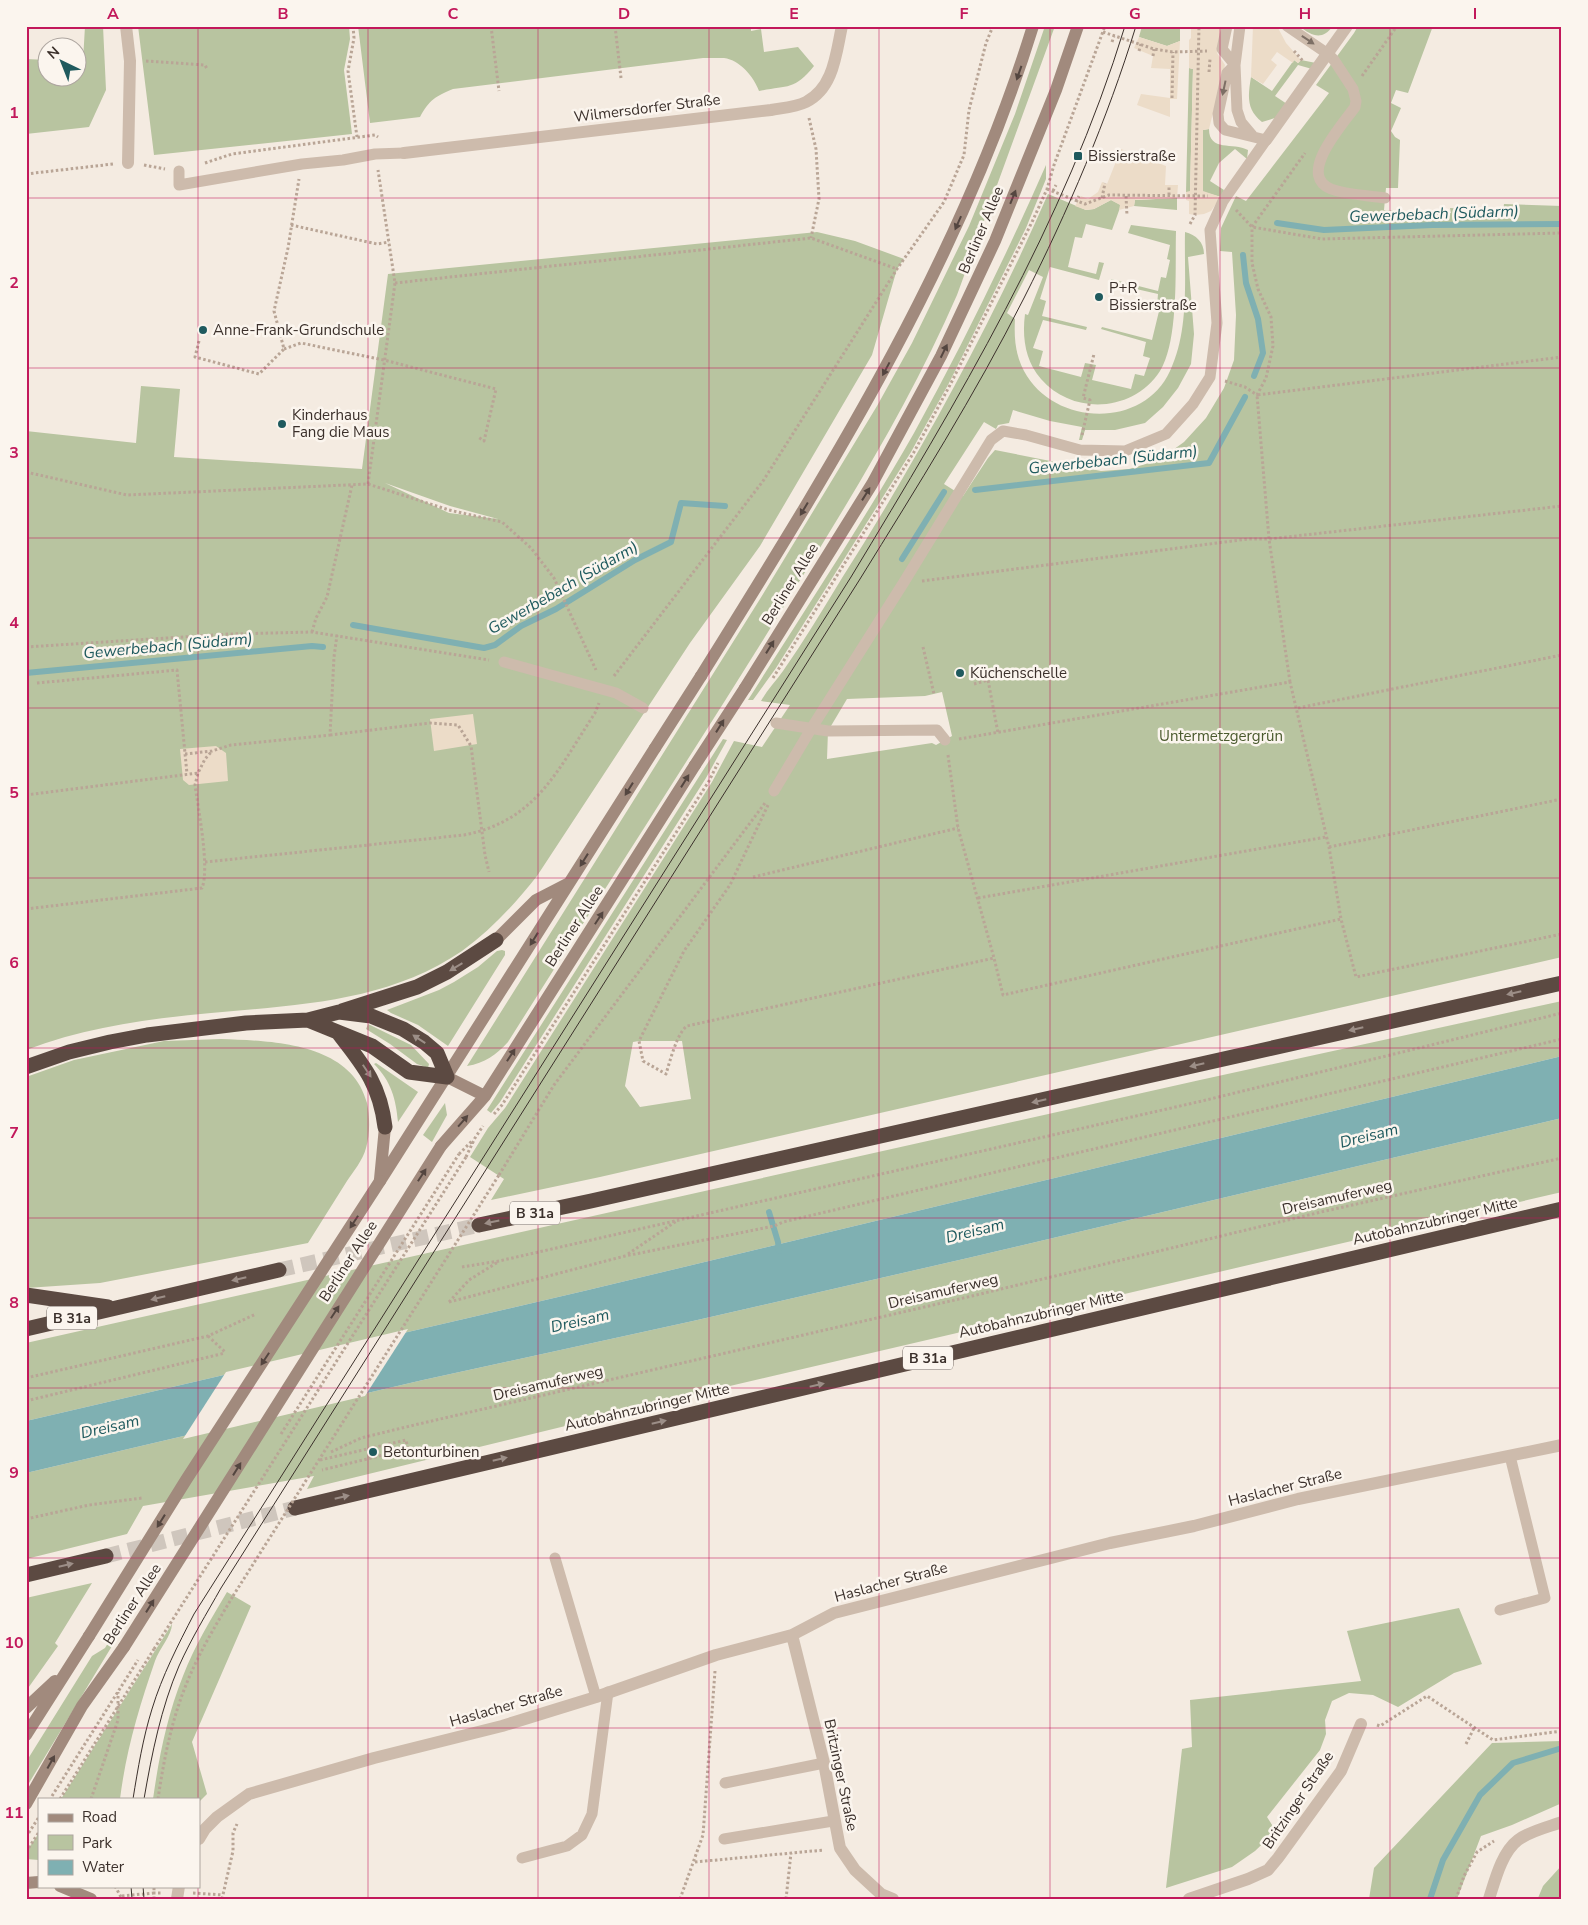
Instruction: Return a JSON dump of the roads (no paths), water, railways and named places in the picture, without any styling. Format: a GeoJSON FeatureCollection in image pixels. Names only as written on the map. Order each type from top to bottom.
{"type":"FeatureCollection","features":[{"type":"Feature","properties":{"kind":"highway"},"geometry":{"type":"LineString","coordinates":[[26,1067],[69,1052],[147,1035],[246,1023],[308,1020],[339,1012],[417,987],[454,968],[496,940]]}},
{"type":"Feature","properties":{"kind":"highway","name":"B 31a"},"geometry":{"type":"LineString","coordinates":[[479,1225],[1562,983]]}},
{"type":"Feature","properties":{"kind":"highway"},"geometry":{"type":"LineString","coordinates":[[308,1020],[372,1046],[409,1072],[447,1076],[437,1053],[403,1029],[371,1016],[339,1012]]}},
{"type":"Feature","properties":{"kind":"highway"},"geometry":{"type":"LineString","coordinates":[[338,1032],[372,1078],[383,1111],[385,1127]]}},
{"type":"Feature","properties":{"kind":"highway","name":"Autobahnzubringer Mitte"},"geometry":{"type":"LineString","coordinates":[[295,1508],[1562,1209]]}},
{"type":"Feature","properties":{"kind":"highway","name":"B 31a"},"geometry":{"type":"LineString","coordinates":[[26,1329],[279,1270]]}},
{"type":"Feature","properties":{"kind":"highway"},"geometry":{"type":"LineString","coordinates":[[26,1295],[117,1308]]}},
{"type":"Feature","properties":{"kind":"highway"},"geometry":{"type":"LineString","coordinates":[[26,1575],[106,1556]]}},
{"type":"Feature","properties":{"kind":"main road","name":"Berliner Allee"},"geometry":{"type":"LineString","coordinates":[[26,1735],[186,1480],[380,1181],[701,676],[826,473],[881,379],[932,282],[978,179],[1019,73],[1033,26]]}},
{"type":"Feature","properties":{"kind":"main road","name":"Berliner Allee"},"geometry":{"type":"LineString","coordinates":[[26,1804],[82,1706],[124,1647],[441,1146],[485,1096],[872,484],[941,356],[995,241],[1056,90],[1078,26]]}},
{"type":"Feature","properties":{"kind":"main road"},"geometry":{"type":"LineString","coordinates":[[496,940],[536,900],[569,883]]}},
{"type":"Feature","properties":{"kind":"main road"},"geometry":{"type":"LineString","coordinates":[[447,1076],[485,1096]]}},
{"type":"Feature","properties":{"kind":"main road"},"geometry":{"type":"LineString","coordinates":[[380,1181],[385,1127]]}},
{"type":"Feature","properties":{"kind":"main road"},"geometry":{"type":"LineString","coordinates":[[26,1708],[68,1669]]}},
{"type":"Feature","properties":{"kind":"main road"},"geometry":{"type":"LineString","coordinates":[[67,1892],[91,1899]]}},
{"type":"Feature","properties":{"kind":"street"},"geometry":{"type":"LineString","coordinates":[[126,26],[130,61],[128,162]]}},
{"type":"Feature","properties":{"kind":"street","name":"Wilmersdorfer Straße"},"geometry":{"type":"LineString","coordinates":[[404,153],[771,110],[805,103],[821,91],[833,70],[842,26]]}},
{"type":"Feature","properties":{"kind":"street"},"geometry":{"type":"LineString","coordinates":[[1266,140],[1347,26]]}},
{"type":"Feature","properties":{"kind":"street","name":"Haslacher Straße"},"geometry":{"type":"LineString","coordinates":[[200,1837],[205,1829],[217,1817],[249,1794],[374,1758],[502,1726],[596,1697],[716,1655],[792,1635],[834,1613],[1110,1543],[1194,1526],[1317,1495],[1562,1444]]}},
{"type":"Feature","properties":{"kind":"street","name":"Britzinger Straße"},"geometry":{"type":"LineString","coordinates":[[792,1635],[824,1763],[833,1821],[840,1848],[855,1870],[881,1894],[893,1899]]}},
{"type":"Feature","properties":{"kind":"street","name":"Britzinger Straße"},"geometry":{"type":"LineString","coordinates":[[1189,1899],[1238,1884],[1268,1870],[1341,1771],[1361,1724]]}},
{"type":"Feature","properties":{"kind":"street"},"geometry":{"type":"LineString","coordinates":[[1489,1899],[1502,1862],[1518,1840],[1562,1822]]}},
{"type":"Feature","properties":{"kind":"lane"},"geometry":{"type":"LineString","coordinates":[[1227,26],[1222,49],[1235,65]]}},
{"type":"Feature","properties":{"kind":"lane"},"geometry":{"type":"LineString","coordinates":[[1240,26],[1235,65],[1238,110],[1240,122],[1252,135]]}},
{"type":"Feature","properties":{"kind":"lane"},"geometry":{"type":"LineString","coordinates":[[1287,26],[1328,54],[1353,89],[1356,101],[1355,107],[1322,154],[1318,165],[1318,176],[1328,188],[1385,198]]}},
{"type":"Feature","properties":{"kind":"lane"},"geometry":{"type":"LineString","coordinates":[[774,791],[991,440],[1002,431],[1026,435],[1080,450],[1125,451],[1166,434],[1193,404],[1210,377],[1217,323],[1210,230],[1223,201],[1266,140],[1252,135],[1225,130],[1219,123],[1218,114],[1227,73],[1235,65]]}},
{"type":"Feature","properties":{"kind":"lane"},"geometry":{"type":"LineString","coordinates":[[180,171],[179,185],[302,164],[343,160],[375,154],[404,153]]}},
{"type":"Feature","properties":{"kind":"lane"},"geometry":{"type":"LineString","coordinates":[[504,662],[604,689],[616,693],[643,708]]}},
{"type":"Feature","properties":{"kind":"lane"},"geometry":{"type":"LineString","coordinates":[[776,723],[828,731],[936,730],[945,740]]}},
{"type":"Feature","properties":{"kind":"lane"},"geometry":{"type":"LineString","coordinates":[[1500,1610],[1545,1598],[1510,1456]]}},
{"type":"Feature","properties":{"kind":"lane"},"geometry":{"type":"LineString","coordinates":[[555,1558],[596,1697]]}},
{"type":"Feature","properties":{"kind":"lane"},"geometry":{"type":"LineString","coordinates":[[522,1858],[568,1846],[582,1836],[592,1814],[608,1692]]}},
{"type":"Feature","properties":{"kind":"lane"},"geometry":{"type":"LineString","coordinates":[[725,1783],[824,1763]]}},
{"type":"Feature","properties":{"kind":"lane"},"geometry":{"type":"LineString","coordinates":[[724,1839],[833,1821]]}},
{"type":"Feature","properties":{"kind":"water","name":"Dreisam"},"geometry":{"type":"Polygon","coordinates":[[[1562,1056],[1562,1118],[968,1258],[423,1380],[26,1473],[26,1421],[588,1290],[1562,1056]]]}},
{"type":"Feature","properties":{"kind":"waterway","name":"Gewerbebach (Südarm)"},"geometry":{"type":"LineString","coordinates":[[1277,223],[1324,230],[1432,225],[1562,224]]}},
{"type":"Feature","properties":{"kind":"waterway","name":"Gewerbebach (Südarm)"},"geometry":{"type":"LineString","coordinates":[[1243,255],[1246,283],[1258,319],[1263,353],[1254,376]]}},
{"type":"Feature","properties":{"kind":"waterway","name":"Gewerbebach (Südarm)"},"geometry":{"type":"LineString","coordinates":[[975,490],[1209,463],[1245,397]]}},
{"type":"Feature","properties":{"kind":"waterway","name":"Gewerbebach (Südarm)"},"geometry":{"type":"LineString","coordinates":[[902,559],[944,492]]}},
{"type":"Feature","properties":{"kind":"waterway","name":"Gewerbebach (Südarm)"},"geometry":{"type":"LineString","coordinates":[[353,625],[484,648],[495,645],[521,626],[556,609],[635,560],[671,542],[681,503],[725,506]]}},
{"type":"Feature","properties":{"kind":"waterway","name":"Gewerbebach (Südarm)"},"geometry":{"type":"LineString","coordinates":[[26,673],[312,646],[323,647]]}},
{"type":"Feature","properties":{"kind":"waterway"},"geometry":{"type":"LineString","coordinates":[[769,1212],[779,1251]]}},
{"type":"Feature","properties":{"kind":"waterway"},"geometry":{"type":"LineString","coordinates":[[1430,1899],[1443,1860],[1480,1795],[1513,1763],[1562,1748]]}},
{"type":"Feature","properties":{"kind":"tunnel"},"geometry":{"type":"LineString","coordinates":[[279,1270],[479,1225]]}},
{"type":"Feature","properties":{"kind":"tunnel"},"geometry":{"type":"LineString","coordinates":[[106,1556],[295,1508]]}},
{"type":"Feature","properties":{"kind":"tram line"},"geometry":{"type":"LineString","coordinates":[[133,1798],[143,1742],[156,1697],[194,1614],[851,577],[930,444],[969,377],[1040,241],[1072,171],[1100,100],[1125,26]]}},
{"type":"Feature","properties":{"kind":"tram line"},"geometry":{"type":"LineString","coordinates":[[144,1798],[150,1765],[167,1698],[179,1666],[221,1588],[860,579],[986,370],[1024,298],[1086,165],[1136,26]]}},
{"type":"Feature","properties":{"kind":"tram line"},"geometry":{"type":"LineString","coordinates":[[131,1888],[132,1899]]}},
{"type":"Feature","properties":{"kind":"tram line"},"geometry":{"type":"LineString","coordinates":[[143,1888],[144,1899]]}},
{"type":"Feature","properties":{"kind":"place","name":"Bissierstraße"},"geometry":{"type":"Point","coordinates":[1078,156]}},
{"type":"Feature","properties":{"kind":"place","name":"P+R Bissierstraße"},"geometry":{"type":"Point","coordinates":[1099,297]}},
{"type":"Feature","properties":{"kind":"place","name":"Anne-Frank-Grundschule"},"geometry":{"type":"Point","coordinates":[203,330]}},
{"type":"Feature","properties":{"kind":"place","name":"Kinderhaus Fang die Maus"},"geometry":{"type":"Point","coordinates":[282,424]}},
{"type":"Feature","properties":{"kind":"place","name":"Küchenschelle"},"geometry":{"type":"Point","coordinates":[960,673]}},
{"type":"Feature","properties":{"kind":"place","name":"Betonturbinen"},"geometry":{"type":"Point","coordinates":[373,1452]}},
{"type":"Feature","properties":{"kind":"park label","name":"Untermetzgergrün"},"geometry":{"type":"Point","coordinates":[1221,736]}}]}
